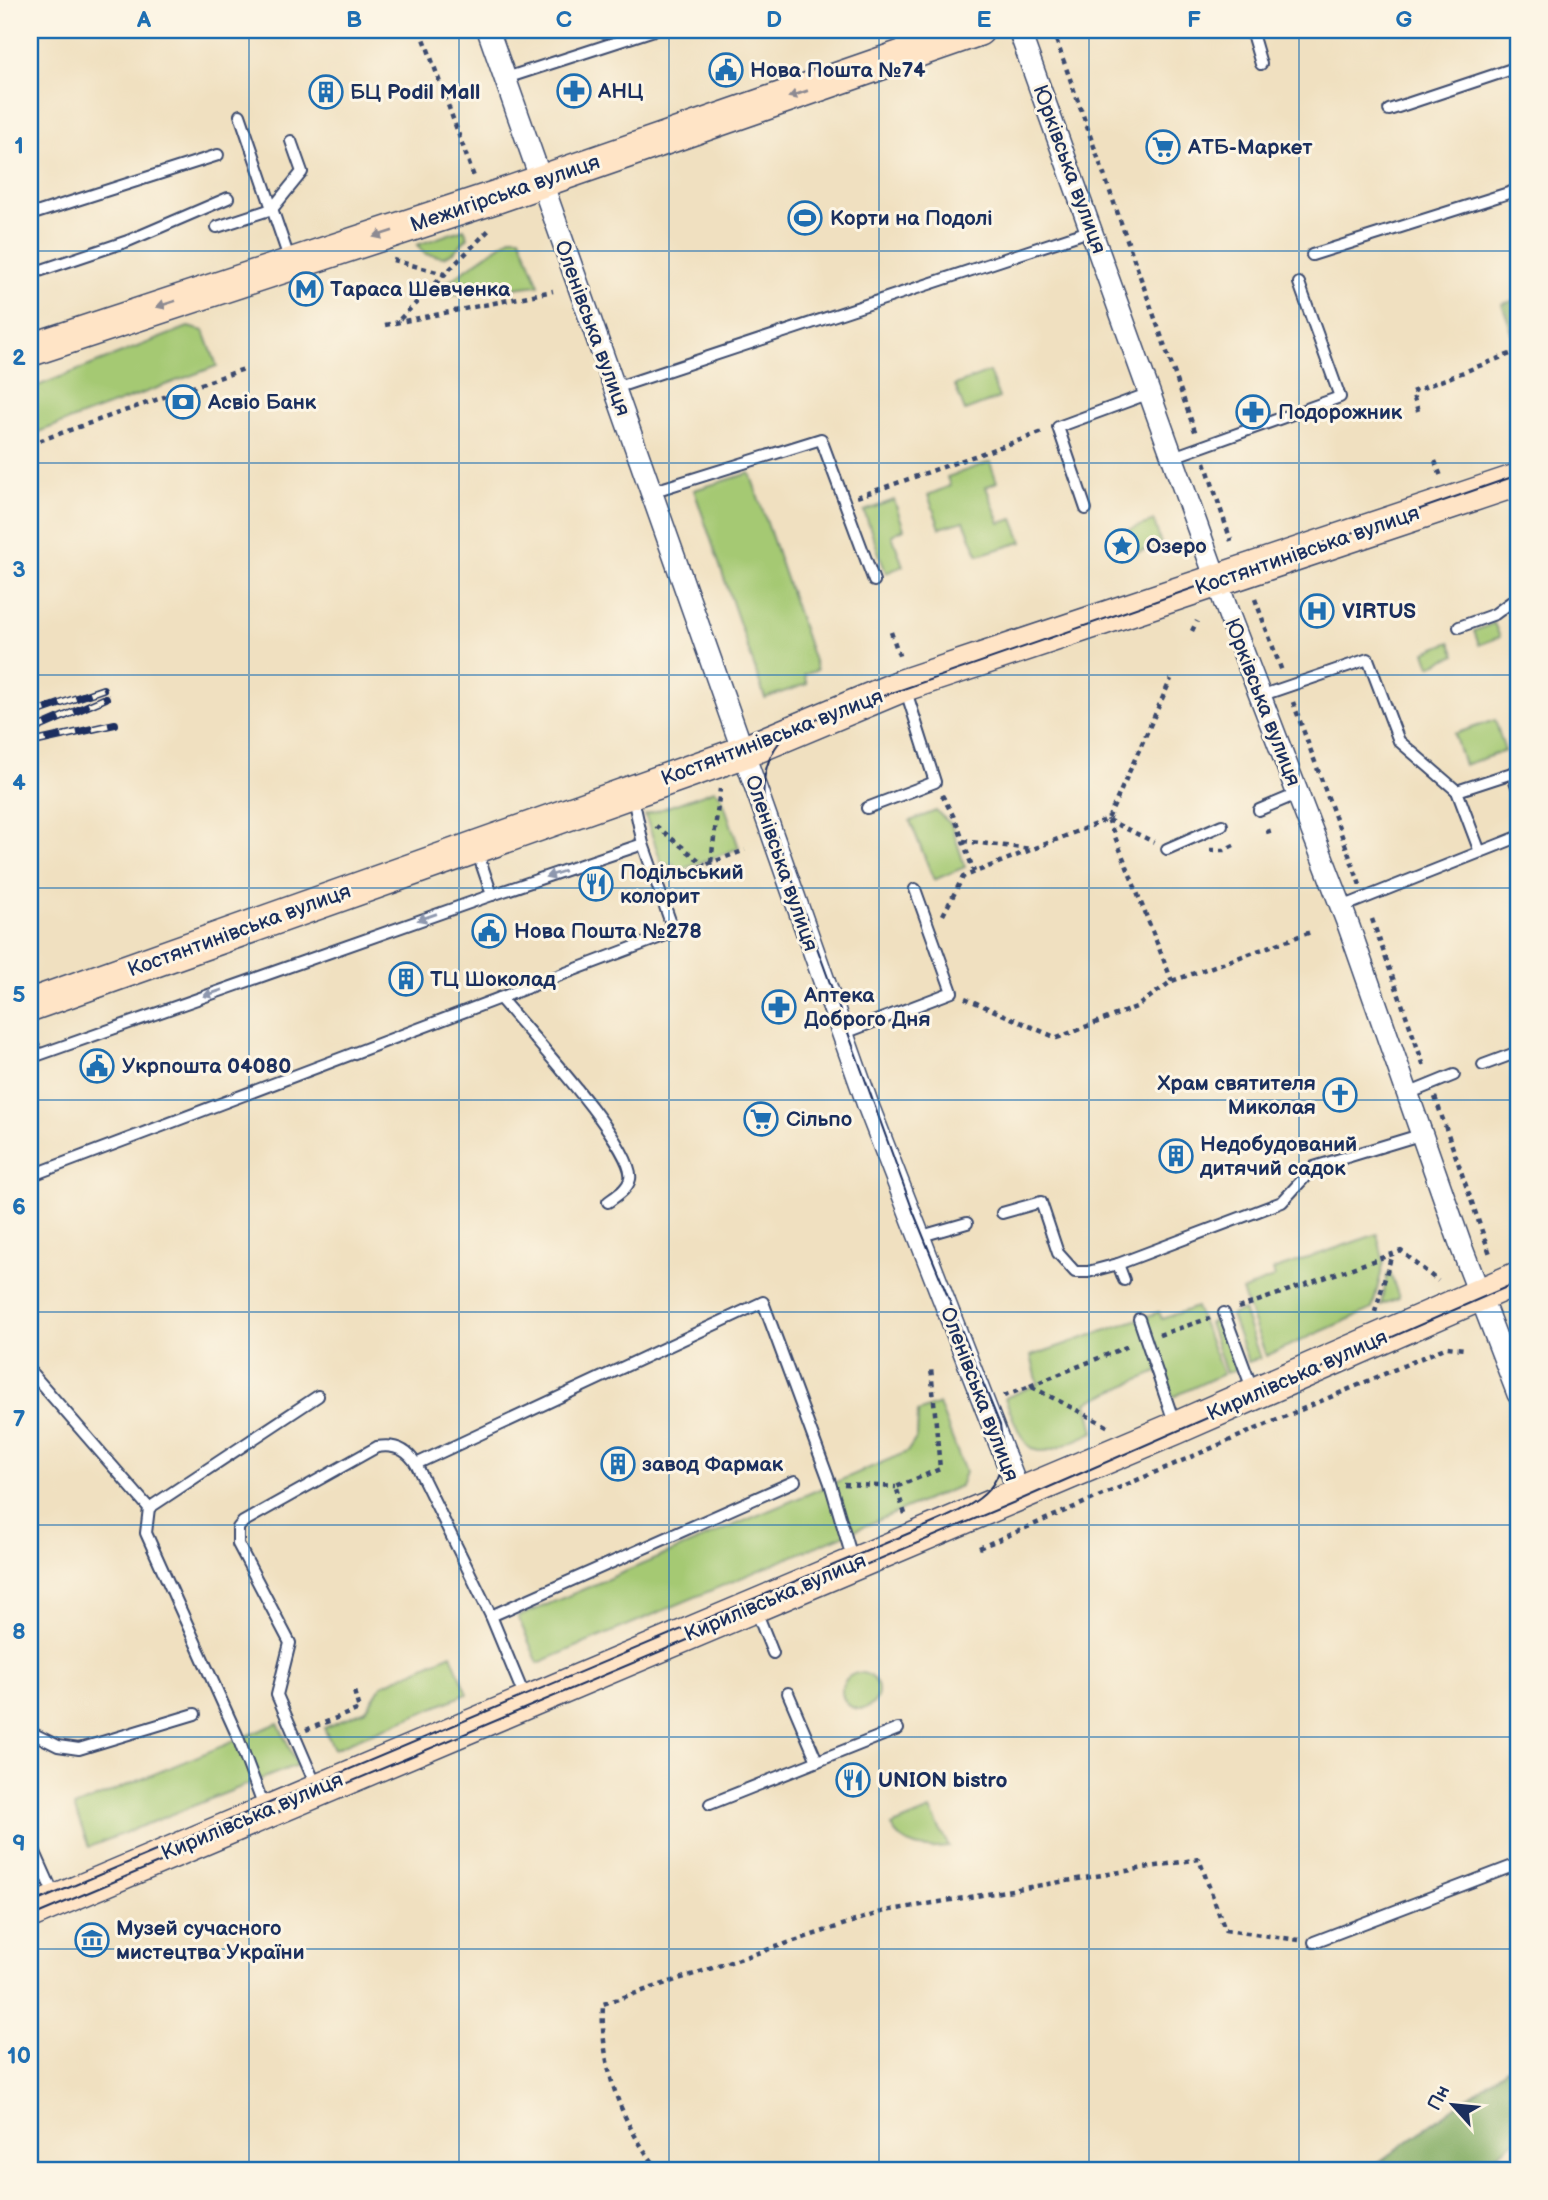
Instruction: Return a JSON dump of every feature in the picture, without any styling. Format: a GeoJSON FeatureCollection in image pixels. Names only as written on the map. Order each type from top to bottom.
{"type":"FeatureCollection","features":[{"type":"Feature","properties":{"kind":"street","name":"Оленівська вулиця"},"geometry":{"type":"LineString","coordinates":[[488,30],[842,1034],[861,1111],[918,1237],[1019,1493]]}},
{"type":"Feature","properties":{"kind":"street","name":"Межигірська вулиця"},"geometry":{"type":"LineString","coordinates":[[30,350],[540,181],[978,30]]}},
{"type":"Feature","properties":{"kind":"street","name":"Юрківська вулиця"},"geometry":{"type":"LineString","coordinates":[[1019,30],[1217,580],[1342,907],[1518,1395]]}},
{"type":"Feature","properties":{"kind":"street","name":"Костянтинівська вулиця"},"geometry":{"type":"LineString","coordinates":[[30,1005],[475,845],[744,752],[902,672],[1217,580],[1518,480]]}},
{"type":"Feature","properties":{"kind":"street","name":"Кирилівська вулиця"},"geometry":{"type":"LineString","coordinates":[[43,1906],[317,1788],[1176,1428],[1518,1278]]}},
{"type":"Feature","properties":{"kind":"lane"},"geometry":{"type":"LineString","coordinates":[[506,78],[654,30]]}},
{"type":"Feature","properties":{"kind":"lane"},"geometry":{"type":"LineString","coordinates":[[1251,30],[1261,64]]}},
{"type":"Feature","properties":{"kind":"lane"},"geometry":{"type":"LineString","coordinates":[[1390,110],[1518,67]]}},
{"type":"Feature","properties":{"kind":"lane"},"geometry":{"type":"LineString","coordinates":[[240,115],[291,263]]}},
{"type":"Feature","properties":{"kind":"lane"},"geometry":{"type":"LineString","coordinates":[[217,227],[272,209],[302,172],[291,141]]}},
{"type":"Feature","properties":{"kind":"lane"},"geometry":{"type":"LineString","coordinates":[[30,215],[218,155]]}},
{"type":"Feature","properties":{"kind":"lane"},"geometry":{"type":"LineString","coordinates":[[1312,255],[1518,190]]}},
{"type":"Feature","properties":{"kind":"lane"},"geometry":{"type":"LineString","coordinates":[[30,274],[128,241],[229,198]]}},
{"type":"Feature","properties":{"kind":"lane"},"geometry":{"type":"LineString","coordinates":[[615,388],[1091,230]]}},
{"type":"Feature","properties":{"kind":"lane"},"geometry":{"type":"LineString","coordinates":[[1173,457],[1340,397],[1299,283]]}},
{"type":"Feature","properties":{"kind":"lane"},"geometry":{"type":"LineString","coordinates":[[1086,509],[1058,427],[1150,393]]}},
{"type":"Feature","properties":{"kind":"lane"},"geometry":{"type":"LineString","coordinates":[[651,492],[821,439],[874,581]]}},
{"type":"Feature","properties":{"kind":"lane"},"geometry":{"type":"LineString","coordinates":[[1459,627],[1495,614],[1518,597]]}},
{"type":"Feature","properties":{"kind":"lane"},"geometry":{"type":"LineString","coordinates":[[1260,696],[1368,659],[1399,741],[1457,791],[1480,852]]}},
{"type":"Feature","properties":{"kind":"lane"},"geometry":{"type":"LineString","coordinates":[[867,808],[935,782],[902,672]]}},
{"type":"Feature","properties":{"kind":"lane"},"geometry":{"type":"LineString","coordinates":[[1457,791],[1512,773],[1518,789]]}},
{"type":"Feature","properties":{"kind":"lane"},"geometry":{"type":"LineString","coordinates":[[30,1176],[674,932],[643,845],[631,792]]}},
{"type":"Feature","properties":{"kind":"lane"},"geometry":{"type":"LineString","coordinates":[[1259,810],[1297,794]]}},
{"type":"Feature","properties":{"kind":"lane"},"geometry":{"type":"LineString","coordinates":[[1167,849],[1223,825]]}},
{"type":"Feature","properties":{"kind":"lane"},"geometry":{"type":"LineString","coordinates":[[1342,907],[1518,837]]}},
{"type":"Feature","properties":{"kind":"lane"},"geometry":{"type":"LineString","coordinates":[[475,845],[492,895]]}},
{"type":"Feature","properties":{"kind":"lane"},"geometry":{"type":"LineString","coordinates":[[30,1038],[33,1057],[492,895],[643,845]]}},
{"type":"Feature","properties":{"kind":"lane"},"geometry":{"type":"LineString","coordinates":[[842,1034],[952,992],[915,889]]}},
{"type":"Feature","properties":{"kind":"lane"},"geometry":{"type":"LineString","coordinates":[[500,998],[601,1120],[625,1156],[631,1178],[626,1187],[608,1202]]}},
{"type":"Feature","properties":{"kind":"lane"},"geometry":{"type":"LineString","coordinates":[[1483,1065],[1518,1052]]}},
{"type":"Feature","properties":{"kind":"lane"},"geometry":{"type":"LineString","coordinates":[[1410,1093],[1454,1075]]}},
{"type":"Feature","properties":{"kind":"lane"},"geometry":{"type":"LineString","coordinates":[[1002,1213],[1041,1202],[1058,1253],[1075,1272],[1088,1272],[1118,1264],[1282,1202],[1314,1167],[1423,1134]]}},
{"type":"Feature","properties":{"kind":"lane"},"geometry":{"type":"LineString","coordinates":[[918,1237],[967,1223]]}},
{"type":"Feature","properties":{"kind":"lane"},"geometry":{"type":"LineString","coordinates":[[1118,1264],[1124,1280]]}},
{"type":"Feature","properties":{"kind":"lane"},"geometry":{"type":"LineString","coordinates":[[416,1465],[763,1302],[830,1483],[853,1564]]}},
{"type":"Feature","properties":{"kind":"lane"},"geometry":{"type":"LineString","coordinates":[[1224,1313],[1254,1394]]}},
{"type":"Feature","properties":{"kind":"lane"},"geometry":{"type":"LineString","coordinates":[[1139,1319],[1176,1428]]}},
{"type":"Feature","properties":{"kind":"lane"},"geometry":{"type":"LineString","coordinates":[[30,1371],[149,1508],[146,1533],[237,1735],[265,1810]]}},
{"type":"Feature","properties":{"kind":"lane"},"geometry":{"type":"LineString","coordinates":[[149,1508],[317,1396]]}},
{"type":"Feature","properties":{"kind":"lane"},"geometry":{"type":"LineString","coordinates":[[317,1788],[277,1695],[289,1643],[238,1545],[238,1528],[243,1522],[377,1447],[388,1444],[402,1449],[416,1465],[491,1616],[526,1701]]}},
{"type":"Feature","properties":{"kind":"lane"},"geometry":{"type":"LineString","coordinates":[[491,1616],[795,1481]]}},
{"type":"Feature","properties":{"kind":"lane"},"geometry":{"type":"LineString","coordinates":[[754,1605],[773,1653]]}},
{"type":"Feature","properties":{"kind":"lane"},"geometry":{"type":"LineString","coordinates":[[789,1693],[817,1762]]}},
{"type":"Feature","properties":{"kind":"lane"},"geometry":{"type":"LineString","coordinates":[[30,1732],[58,1746],[79,1749],[195,1714]]}},
{"type":"Feature","properties":{"kind":"lane"},"geometry":{"type":"LineString","coordinates":[[710,1804],[898,1729]]}},
{"type":"Feature","properties":{"kind":"lane"},"geometry":{"type":"LineString","coordinates":[[30,1841],[43,1906]]}},
{"type":"Feature","properties":{"kind":"lane"},"geometry":{"type":"LineString","coordinates":[[1314,1942],[1518,1864]]}},
{"type":"Feature","properties":{"kind":"path"},"geometry":{"type":"LineString","coordinates":[[421,30],[475,180]]}},
{"type":"Feature","properties":{"kind":"path"},"geometry":{"type":"LineString","coordinates":[[1053,31],[1231,541]]}},
{"type":"Feature","properties":{"kind":"path"},"geometry":{"type":"LineString","coordinates":[[400,320],[497,222]]}},
{"type":"Feature","properties":{"kind":"path"},"geometry":{"type":"LineString","coordinates":[[386,258],[444,274]]}},
{"type":"Feature","properties":{"kind":"path"},"geometry":{"type":"LineString","coordinates":[[385,325],[553,291]]}},
{"type":"Feature","properties":{"kind":"path"},"geometry":{"type":"LineString","coordinates":[[1418,411],[1412,392],[1518,351]]}},
{"type":"Feature","properties":{"kind":"path"},"geometry":{"type":"LineString","coordinates":[[30,444],[244,369]]}},
{"type":"Feature","properties":{"kind":"path"},"geometry":{"type":"LineString","coordinates":[[846,500],[1058,427]]}},
{"type":"Feature","properties":{"kind":"path"},"geometry":{"type":"LineString","coordinates":[[1435,461],[1438,469]]}},
{"type":"Feature","properties":{"kind":"path"},"geometry":{"type":"LineString","coordinates":[[1192,631],[1197,621]]}},
{"type":"Feature","properties":{"kind":"path"},"geometry":{"type":"LineString","coordinates":[[891,632],[902,672]]}},
{"type":"Feature","properties":{"kind":"path"},"geometry":{"type":"LineString","coordinates":[[932,938],[963,877],[1108,819],[1171,678]]}},
{"type":"Feature","properties":{"kind":"path"},"geometry":{"type":"LineString","coordinates":[[935,782],[963,841],[974,872]]}},
{"type":"Feature","properties":{"kind":"path"},"geometry":{"type":"LineString","coordinates":[[708,864],[717,791],[725,783]]}},
{"type":"Feature","properties":{"kind":"path"},"geometry":{"type":"LineString","coordinates":[[1108,819],[1172,981]]}},
{"type":"Feature","properties":{"kind":"path"},"geometry":{"type":"LineString","coordinates":[[652,823],[708,864]]}},
{"type":"Feature","properties":{"kind":"path"},"geometry":{"type":"LineString","coordinates":[[1266,832],[1273,830]]}},
{"type":"Feature","properties":{"kind":"path"},"geometry":{"type":"LineString","coordinates":[[963,841],[1032,849]]}},
{"type":"Feature","properties":{"kind":"path"},"geometry":{"type":"LineString","coordinates":[[656,883],[745,850]]}},
{"type":"Feature","properties":{"kind":"path"},"geometry":{"type":"LineString","coordinates":[[952,992],[1057,1038],[1136,1007],[1172,981],[1311,932]]}},
{"type":"Feature","properties":{"kind":"path"},"geometry":{"type":"LineString","coordinates":[[1374,1316],[1392,1254]]}},
{"type":"Feature","properties":{"kind":"path"},"geometry":{"type":"LineString","coordinates":[[979,1548],[1447,1347],[1465,1349]]}},
{"type":"Feature","properties":{"kind":"path"},"geometry":{"type":"LineString","coordinates":[[830,1483],[896,1487],[940,1469],[931,1368]]}},
{"type":"Feature","properties":{"kind":"path"},"geometry":{"type":"LineString","coordinates":[[1000,1398],[1030,1385],[1068,1408],[1111,1428]]}},
{"type":"Feature","properties":{"kind":"path"},"geometry":{"type":"LineString","coordinates":[[896,1487],[905,1516]]}},
{"type":"Feature","properties":{"kind":"path"},"geometry":{"type":"LineString","coordinates":[[294,1735],[359,1709],[354,1691]]}},
{"type":"Feature","properties":{"kind":"path"},"geometry":{"type":"LineString","coordinates":[[659,2170],[643,2151],[616,2098],[601,2040],[603,2004],[885,1911],[1199,1859],[1225,1930],[1314,1942]]}},
{"type":"Feature","properties":{"kind":"green space"},"geometry":{"type":"Polygon","coordinates":[[[464,229],[468,237],[454,252],[444,257],[425,254],[417,245],[464,229]]]}},
{"type":"Feature","properties":{"kind":"green space"},"geometry":{"type":"Polygon","coordinates":[[[512,237],[520,237],[539,285],[438,297],[438,289],[512,237]]]}},
{"type":"Feature","properties":{"kind":"green space"},"geometry":{"type":"Polygon","coordinates":[[[1518,299],[1518,337],[1514,338],[1502,304],[1518,299]]]}},
{"type":"Feature","properties":{"kind":"green space"},"geometry":{"type":"Polygon","coordinates":[[[188,327],[204,331],[217,366],[30,435],[30,389],[188,327]]]}},
{"type":"Feature","properties":{"kind":"green space"},"geometry":{"type":"Polygon","coordinates":[[[989,372],[999,398],[965,411],[955,385],[989,372]]]}},
{"type":"Feature","properties":{"kind":"green space"},"geometry":{"type":"Polygon","coordinates":[[[990,462],[997,482],[986,487],[1000,523],[1013,519],[1022,542],[978,555],[964,521],[940,528],[928,495],[950,486],[947,477],[990,462]]]}},
{"type":"Feature","properties":{"kind":"green space"},"geometry":{"type":"Polygon","coordinates":[[[750,473],[817,670],[804,675],[807,684],[765,698],[694,490],[750,473]]]}},
{"type":"Feature","properties":{"kind":"green space"},"geometry":{"type":"Polygon","coordinates":[[[894,500],[904,529],[892,535],[903,566],[886,573],[864,511],[894,500]]]}},
{"type":"Feature","properties":{"kind":"green space"},"geometry":{"type":"Polygon","coordinates":[[[1154,521],[1161,544],[1124,557],[1117,534],[1154,521]]]}},
{"type":"Feature","properties":{"kind":"green space"},"geometry":{"type":"Polygon","coordinates":[[[1494,623],[1500,637],[1479,645],[1474,631],[1494,623]]]}},
{"type":"Feature","properties":{"kind":"green space"},"geometry":{"type":"Polygon","coordinates":[[[1450,642],[1456,655],[1430,666],[1425,652],[1450,642]]]}},
{"type":"Feature","properties":{"kind":"green space"},"geometry":{"type":"Polygon","coordinates":[[[1495,720],[1505,751],[1464,765],[1454,734],[1495,720]]]}},
{"type":"Feature","properties":{"kind":"green space"},"geometry":{"type":"Polygon","coordinates":[[[715,790],[721,795],[739,848],[676,872],[673,863],[663,867],[645,815],[715,790]]]}},
{"type":"Feature","properties":{"kind":"green space"},"geometry":{"type":"Polygon","coordinates":[[[936,811],[951,824],[965,867],[934,880],[910,821],[936,811]]]}},
{"type":"Feature","properties":{"kind":"green space"},"geometry":{"type":"Polygon","coordinates":[[[1377,1234],[1384,1262],[1372,1309],[1266,1356],[1242,1291],[1275,1277],[1273,1270],[1377,1234]]]}},
{"type":"Feature","properties":{"kind":"green space"},"geometry":{"type":"Polygon","coordinates":[[[1390,1272],[1399,1298],[1381,1305],[1387,1276],[1390,1272]]]}},
{"type":"Feature","properties":{"kind":"green space"},"geometry":{"type":"Polygon","coordinates":[[[1196,1307],[1223,1374],[1173,1397],[1162,1370],[1087,1402],[1094,1432],[1045,1451],[1028,1445],[1013,1420],[1005,1398],[1038,1384],[1031,1356],[1159,1312],[1162,1319],[1196,1307]]]}},
{"type":"Feature","properties":{"kind":"green space"},"geometry":{"type":"Polygon","coordinates":[[[1243,1310],[1260,1358],[1248,1362],[1231,1315],[1243,1310]]]}},
{"type":"Feature","properties":{"kind":"green space"},"geometry":{"type":"Polygon","coordinates":[[[1219,1319],[1237,1369],[1226,1373],[1209,1323],[1219,1319]]]}},
{"type":"Feature","properties":{"kind":"green space"},"geometry":{"type":"Polygon","coordinates":[[[939,1404],[965,1472],[960,1486],[538,1663],[518,1617],[907,1452],[917,1437],[918,1412],[939,1404]]]}},
{"type":"Feature","properties":{"kind":"green space"},"geometry":{"type":"Polygon","coordinates":[[[451,1654],[467,1694],[334,1749],[324,1728],[366,1710],[382,1685],[451,1654]]]}},
{"type":"Feature","properties":{"kind":"green space"},"geometry":{"type":"Polygon","coordinates":[[[860,1673],[872,1679],[878,1691],[872,1703],[860,1709],[848,1703],[842,1691],[848,1679],[860,1673]]]}},
{"type":"Feature","properties":{"kind":"green space"},"geometry":{"type":"Polygon","coordinates":[[[278,1723],[297,1765],[89,1847],[74,1807],[278,1723]]]}},
{"type":"Feature","properties":{"kind":"green space"},"geometry":{"type":"Polygon","coordinates":[[[930,1810],[949,1847],[924,1848],[909,1844],[896,1834],[891,1826],[930,1810]]]}},
{"type":"Feature","properties":{"kind":"green space"},"geometry":{"type":"Polygon","coordinates":[[[1518,2061],[1518,2138],[1475,2170],[1368,2170],[1518,2061]]]}},
{"type":"Feature","properties":{"kind":"tram line"},"geometry":{"type":"LineString","coordinates":[[30,1904],[931,1524],[979,1499],[997,1478],[1002,1446],[1000,1425],[913,1211],[764,802],[764,779],[774,749],[797,726],[1518,475]]}},
{"type":"Feature","properties":{"kind":"tram line"},"geometry":{"type":"LineString","coordinates":[[30,1917],[1022,1499],[1518,1282]]}},
{"type":"Feature","properties":{"kind":"railway"},"geometry":{"type":"LineString","coordinates":[[30,714],[103,689]]}},
{"type":"Feature","properties":{"kind":"railway"},"geometry":{"type":"LineString","coordinates":[[30,731],[106,698]]}},
{"type":"Feature","properties":{"kind":"railway"},"geometry":{"type":"LineString","coordinates":[[30,743],[115,724]]}},
{"type":"Feature","properties":{"kind":"place","name":"Нова Пошта №74"},"geometry":{"type":"Point","coordinates":[726,70]}},
{"type":"Feature","properties":{"kind":"place","name":"АНЦ"},"geometry":{"type":"Point","coordinates":[574,91]}},
{"type":"Feature","properties":{"kind":"place","name":"БЦ Podil Mall"},"geometry":{"type":"Point","coordinates":[326,92]}},
{"type":"Feature","properties":{"kind":"place","name":"АТБ-Маркет"},"geometry":{"type":"Point","coordinates":[1163,147]}},
{"type":"Feature","properties":{"kind":"place","name":"Корти на Подолі"},"geometry":{"type":"Point","coordinates":[805,218]}},
{"type":"Feature","properties":{"kind":"place","name":"Тараса Шевченка"},"geometry":{"type":"Point","coordinates":[306,289]}},
{"type":"Feature","properties":{"kind":"place","name":"Асвіо Банк"},"geometry":{"type":"Point","coordinates":[183,402]}},
{"type":"Feature","properties":{"kind":"place","name":"Подорожник"},"geometry":{"type":"Point","coordinates":[1253,412]}},
{"type":"Feature","properties":{"kind":"place","name":"Озеро"},"geometry":{"type":"Point","coordinates":[1122,546]}},
{"type":"Feature","properties":{"kind":"place","name":"VIRTUS"},"geometry":{"type":"Point","coordinates":[1317,611]}},
{"type":"Feature","properties":{"kind":"place","name":"Подільський колорит"},"geometry":{"type":"Point","coordinates":[596,884]}},
{"type":"Feature","properties":{"kind":"place","name":"Нова Пошта №278"},"geometry":{"type":"Point","coordinates":[489,931]}},
{"type":"Feature","properties":{"kind":"place","name":"ТЦ Шоколад"},"geometry":{"type":"Point","coordinates":[406,979]}},
{"type":"Feature","properties":{"kind":"place","name":"Аптека Доброго Дня"},"geometry":{"type":"Point","coordinates":[779,1007]}},
{"type":"Feature","properties":{"kind":"place","name":"Укрпошта 04080"},"geometry":{"type":"Point","coordinates":[97,1066]}},
{"type":"Feature","properties":{"kind":"place","name":"Храм святителя Миколая"},"geometry":{"type":"Point","coordinates":[1340,1095]}},
{"type":"Feature","properties":{"kind":"place","name":"Сільпо"},"geometry":{"type":"Point","coordinates":[761,1119]}},
{"type":"Feature","properties":{"kind":"place","name":"Недобудований дитячий садок"},"geometry":{"type":"Point","coordinates":[1176,1156]}},
{"type":"Feature","properties":{"kind":"place","name":"завод Фармак"},"geometry":{"type":"Point","coordinates":[618,1464]}},
{"type":"Feature","properties":{"kind":"place","name":"UNION bistro"},"geometry":{"type":"Point","coordinates":[853,1780]}},
{"type":"Feature","properties":{"kind":"place","name":"Музей сучасного мистецтва України"},"geometry":{"type":"Point","coordinates":[92,1940]}}]}
